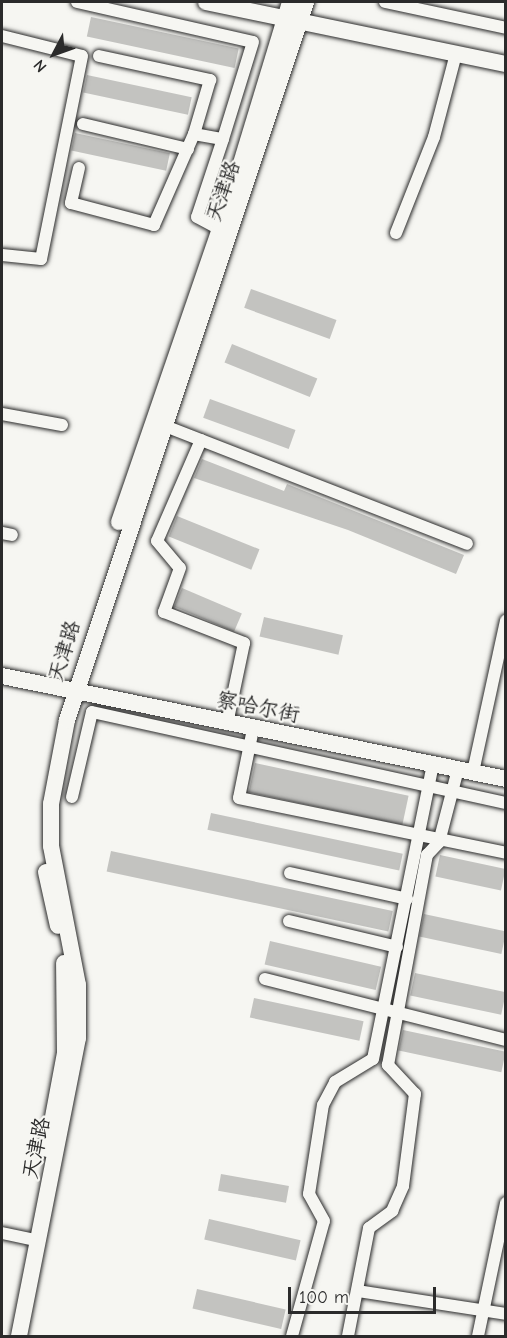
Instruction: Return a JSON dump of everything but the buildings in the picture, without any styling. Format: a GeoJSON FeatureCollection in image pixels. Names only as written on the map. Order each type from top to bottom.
{"type":"FeatureCollection","features":[{"type":"Feature","properties":{"kind":"street"},"geometry":{"type":"LineString","coordinates":[[77,2],[119,6],[253,42],[197,217],[220,229]]}},
{"type":"Feature","properties":{"kind":"street"},"geometry":{"type":"LineString","coordinates":[[206,2],[506,64]]}},
{"type":"Feature","properties":{"kind":"street","name":"天津路"},"geometry":{"type":"LineString","coordinates":[[70,690],[165,426],[293,19],[290,2]]}},
{"type":"Feature","properties":{"kind":"street","name":"天津路"},"geometry":{"type":"LineString","coordinates":[[19,1336],[65,1053],[62,945],[41,849],[42,795],[70,690],[220,229],[293,19],[306,2]]}},
{"type":"Feature","properties":{"kind":"street"},"geometry":{"type":"LineString","coordinates":[[385,2],[506,28]]}},
{"type":"Feature","properties":{"kind":"street"},"geometry":{"type":"LineString","coordinates":[[2,36],[82,56],[41,260],[2,255]]}},
{"type":"Feature","properties":{"kind":"street"},"geometry":{"type":"LineString","coordinates":[[396,233],[436,130],[456,54]]}},
{"type":"Feature","properties":{"kind":"street"},"geometry":{"type":"LineString","coordinates":[[79,168],[71,203],[154,225],[194,134],[210,80],[99,56]]}},
{"type":"Feature","properties":{"kind":"street"},"geometry":{"type":"LineString","coordinates":[[83,124],[188,148]]}},
{"type":"Feature","properties":{"kind":"street"},"geometry":{"type":"LineString","coordinates":[[194,134],[223,139]]}},
{"type":"Feature","properties":{"kind":"street"},"geometry":{"type":"LineString","coordinates":[[2,414],[62,425]]}},
{"type":"Feature","properties":{"kind":"street"},"geometry":{"type":"LineString","coordinates":[[165,426],[467,543]]}},
{"type":"Feature","properties":{"kind":"street"},"geometry":{"type":"LineString","coordinates":[[201,440],[157,541],[180,568],[164,612],[244,644],[227,724]]}},
{"type":"Feature","properties":{"kind":"street"},"geometry":{"type":"LineString","coordinates":[[348,1336],[369,1228],[392,1211],[403,1186],[415,1094],[388,1065],[427,855],[439,842],[454,792],[466,771],[506,621]]}},
{"type":"Feature","properties":{"kind":"street","name":"察哈尔街"},"geometry":{"type":"LineString","coordinates":[[2,676],[227,724],[506,779]]}},
{"type":"Feature","properties":{"kind":"street"},"geometry":{"type":"LineString","coordinates":[[72,797],[92,712],[506,803]]}},
{"type":"Feature","properties":{"kind":"street"},"geometry":{"type":"LineString","coordinates":[[253,729],[245,747],[238,798],[439,842],[506,854]]}},
{"type":"Feature","properties":{"kind":"street"},"geometry":{"type":"LineString","coordinates":[[292,1336],[324,1221],[309,1194],[323,1106],[335,1082],[373,1059],[420,838],[433,764]]}},
{"type":"Feature","properties":{"kind":"street"},"geometry":{"type":"LineString","coordinates":[[290,873],[407,898]]}},
{"type":"Feature","properties":{"kind":"street"},"geometry":{"type":"LineString","coordinates":[[289,921],[397,947]]}},
{"type":"Feature","properties":{"kind":"street"},"geometry":{"type":"LineString","coordinates":[[265,979],[506,1040]]}},
{"type":"Feature","properties":{"kind":"street"},"geometry":{"type":"LineString","coordinates":[[478,1336],[506,1203]]}},
{"type":"Feature","properties":{"kind":"street"},"geometry":{"type":"LineString","coordinates":[[2,1233],[34,1240]]}},
{"type":"Feature","properties":{"kind":"street","name":"天津路"},"geometry":{"type":"LineString","coordinates":[[8,1336],[34,1240]]}},
{"type":"Feature","properties":{"kind":"street"},"geometry":{"type":"LineString","coordinates":[[358,1291],[483,1314],[506,1314]]}}]}
